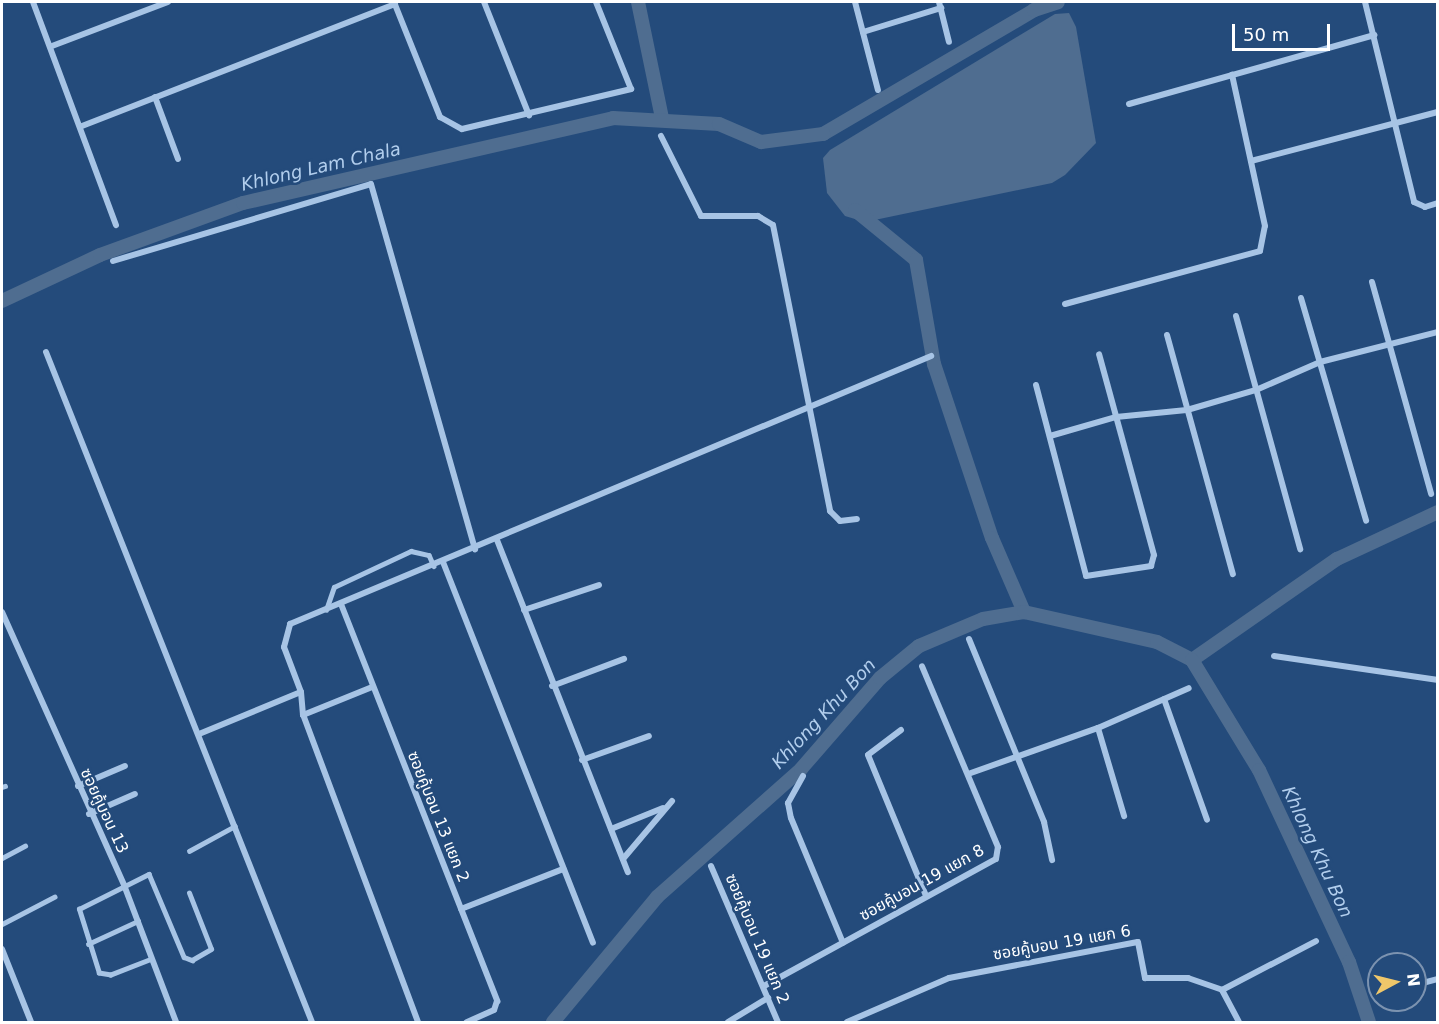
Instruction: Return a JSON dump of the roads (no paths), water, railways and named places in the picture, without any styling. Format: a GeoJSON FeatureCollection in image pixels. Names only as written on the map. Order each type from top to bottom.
{"type":"FeatureCollection","features":[{"type":"Feature","properties":{"kind":"street"},"geometry":{"type":"LineString","coordinates":[[33,2],[82,126],[116,225]]}},
{"type":"Feature","properties":{"kind":"street"},"geometry":{"type":"LineString","coordinates":[[51,46],[168,2]]}},
{"type":"Feature","properties":{"kind":"street"},"geometry":{"type":"LineString","coordinates":[[484,2],[529,115]]}},
{"type":"Feature","properties":{"kind":"street"},"geometry":{"type":"LineString","coordinates":[[82,126],[394,3],[448,126],[462,129],[529,115],[630,89],[596,2]]}},
{"type":"Feature","properties":{"kind":"street"},"geometry":{"type":"LineString","coordinates":[[855,2],[878,90]]}},
{"type":"Feature","properties":{"kind":"street"},"geometry":{"type":"LineString","coordinates":[[1365,2],[1414,202],[1425,207],[1437,203]]}},
{"type":"Feature","properties":{"kind":"street"},"geometry":{"type":"LineString","coordinates":[[863,32],[940,5],[949,42]]}},
{"type":"Feature","properties":{"kind":"street"},"geometry":{"type":"LineString","coordinates":[[1129,104],[1374,35]]}},
{"type":"Feature","properties":{"kind":"street"},"geometry":{"type":"LineString","coordinates":[[1065,304],[1260,251],[1266,235],[1232,75]]}},
{"type":"Feature","properties":{"kind":"street"},"geometry":{"type":"LineString","coordinates":[[155,97],[178,159]]}},
{"type":"Feature","properties":{"kind":"street"},"geometry":{"type":"LineString","coordinates":[[1251,161],[1437,112]]}},
{"type":"Feature","properties":{"kind":"street"},"geometry":{"type":"LineString","coordinates":[[661,136],[701,216],[758,216],[773,225],[830,511],[840,521],[857,519]]}},
{"type":"Feature","properties":{"kind":"street"},"geometry":{"type":"LineString","coordinates":[[112,261],[371,184],[475,549]]}},
{"type":"Feature","properties":{"kind":"street"},"geometry":{"type":"LineString","coordinates":[[1372,282],[1431,494]]}},
{"type":"Feature","properties":{"kind":"street"},"geometry":{"type":"LineString","coordinates":[[1301,298],[1366,521]]}},
{"type":"Feature","properties":{"kind":"street"},"geometry":{"type":"LineString","coordinates":[[1236,316],[1300,549]]}},
{"type":"Feature","properties":{"kind":"street"},"geometry":{"type":"LineString","coordinates":[[1050,436],[1116,417],[1187,410],[1256,390],[1320,362],[1437,332]]}},
{"type":"Feature","properties":{"kind":"street"},"geometry":{"type":"LineString","coordinates":[[1167,335],[1233,574]]}},
{"type":"Feature","properties":{"kind":"street"},"geometry":{"type":"LineString","coordinates":[[46,352],[200,734],[312,1023]]}},
{"type":"Feature","properties":{"kind":"street"},"geometry":{"type":"LineString","coordinates":[[1036,385],[1086,576],[1151,566],[1154,555],[1099,354]]}},
{"type":"Feature","properties":{"kind":"street"},"geometry":{"type":"LineString","coordinates":[[418,1023],[303,715],[301,692],[284,647],[285,633],[290,624],[497,540],[808,405],[932,356]]}},
{"type":"Feature","properties":{"kind":"street"},"geometry":{"type":"LineString","coordinates":[[497,540],[552,686],[628,872]]}},
{"type":"Feature","properties":{"kind":"street"},"geometry":{"type":"LineString","coordinates":[[443,562],[593,942]]}},
{"type":"Feature","properties":{"kind":"street"},"geometry":{"type":"LineString","coordinates":[[524,610],[599,585]]}},
{"type":"Feature","properties":{"kind":"street","name":"ซอยคู้บอน 13 แยก 2"},"geometry":{"type":"LineString","coordinates":[[341,604],[497,1001],[494,1010],[467,1023]]}},
{"type":"Feature","properties":{"kind":"street","name":"ซอยคู้บอน 13"},"geometry":{"type":"LineString","coordinates":[[2,612],[89,814],[124,885],[176,1023]]}},
{"type":"Feature","properties":{"kind":"street"},"geometry":{"type":"LineString","coordinates":[[969,639],[1044,822],[1052,860]]}},
{"type":"Feature","properties":{"kind":"street"},"geometry":{"type":"LineString","coordinates":[[1274,656],[1437,680]]}},
{"type":"Feature","properties":{"kind":"street"},"geometry":{"type":"LineString","coordinates":[[552,686],[624,659]]}},
{"type":"Feature","properties":{"kind":"street"},"geometry":{"type":"LineString","coordinates":[[922,666],[968,774],[1017,759],[1098,728],[1189,688]]}},
{"type":"Feature","properties":{"kind":"street"},"geometry":{"type":"LineString","coordinates":[[303,715],[372,687]]}},
{"type":"Feature","properties":{"kind":"street"},"geometry":{"type":"LineString","coordinates":[[200,734],[301,692]]}},
{"type":"Feature","properties":{"kind":"street"},"geometry":{"type":"LineString","coordinates":[[1164,699],[1207,820]]}},
{"type":"Feature","properties":{"kind":"street"},"geometry":{"type":"LineString","coordinates":[[1098,728],[1124,816]]}},
{"type":"Feature","properties":{"kind":"street"},"geometry":{"type":"LineString","coordinates":[[900,730],[868,755],[926,896]]}},
{"type":"Feature","properties":{"kind":"street"},"geometry":{"type":"LineString","coordinates":[[582,760],[649,736]]}},
{"type":"Feature","properties":{"kind":"street"},"geometry":{"type":"LineString","coordinates":[[78,786],[125,766]]}},
{"type":"Feature","properties":{"kind":"street","name":"ซอยคู้บอน 19 แยก 8"},"geometry":{"type":"LineString","coordinates":[[764,986],[998,855],[968,774]]}},
{"type":"Feature","properties":{"kind":"street"},"geometry":{"type":"LineString","coordinates":[[803,776],[788,803],[791,818],[843,943]]}},
{"type":"Feature","properties":{"kind":"street"},"geometry":{"type":"LineString","coordinates":[[89,814],[135,794]]}},
{"type":"Feature","properties":{"kind":"street"},"geometry":{"type":"LineString","coordinates":[[623,859],[672,801]]}},
{"type":"Feature","properties":{"kind":"street"},"geometry":{"type":"LineString","coordinates":[[611,829],[666,807]]}},
{"type":"Feature","properties":{"kind":"street","name":"ซอยคู้บอน 19 แยก 2"},"geometry":{"type":"LineString","coordinates":[[711,866],[778,1023]]}},
{"type":"Feature","properties":{"kind":"street"},"geometry":{"type":"LineString","coordinates":[[461,909],[563,869]]}},
{"type":"Feature","properties":{"kind":"street"},"geometry":{"type":"LineString","coordinates":[[1239,1023],[1222,990],[1316,941]]}},
{"type":"Feature","properties":{"kind":"street","name":"ซอยคู้บอน 19 แยก 6"},"geometry":{"type":"LineString","coordinates":[[848,1023],[949,978],[1138,942],[1145,978],[1188,978],[1222,990]]}},
{"type":"Feature","properties":{"kind":"street"},"geometry":{"type":"LineString","coordinates":[[2,949],[31,1023]]}},
{"type":"Feature","properties":{"kind":"street"},"geometry":{"type":"LineString","coordinates":[[728,1023],[768,998]]}},
{"type":"Feature","properties":{"kind":"lane"},"geometry":{"type":"LineString","coordinates":[[326,610],[334,587],[411,551],[429,555],[434,566]]}},
{"type":"Feature","properties":{"kind":"lane"},"geometry":{"type":"LineString","coordinates":[[189,851],[235,826]]}},
{"type":"Feature","properties":{"kind":"lane"},"geometry":{"type":"LineString","coordinates":[[2,858],[24,846]]}},
{"type":"Feature","properties":{"kind":"lane"},"geometry":{"type":"LineString","coordinates":[[152,959],[104,976],[88,944],[79,909],[142,874],[153,877],[184,957],[192,960],[211,950],[189,893]]}},
{"type":"Feature","properties":{"kind":"lane"},"geometry":{"type":"LineString","coordinates":[[2,924],[54,897]]}},
{"type":"Feature","properties":{"kind":"lane"},"geometry":{"type":"LineString","coordinates":[[88,944],[138,921]]}},
{"type":"Feature","properties":{"kind":"water"},"geometry":{"type":"Polygon","coordinates":[[[1069,13],[1076,27],[1096,143],[1065,175],[1052,183],[865,222],[845,216],[827,193],[823,158],[830,150],[1055,14],[1069,13]]]}},
{"type":"Feature","properties":{"kind":"waterway"},"geometry":{"type":"LineString","coordinates":[[638,2],[662,118]]}},
{"type":"Feature","properties":{"kind":"waterway"},"geometry":{"type":"LineString","coordinates":[[823,134],[1034,10],[1058,2]]}},
{"type":"Feature","properties":{"kind":"waterway","name":"Khlong Lam Chala"},"geometry":{"type":"LineString","coordinates":[[2,301],[100,255],[243,203],[613,118],[719,124],[761,142],[823,134]]}},
{"type":"Feature","properties":{"kind":"waterway"},"geometry":{"type":"LineString","coordinates":[[855,210],[916,260],[934,364],[992,538],[1024,612]]}},
{"type":"Feature","properties":{"kind":"waterway"},"geometry":{"type":"LineString","coordinates":[[1192,660],[1337,559],[1438,512]]}},
{"type":"Feature","properties":{"kind":"waterway","name":"Khlong Khu Bon"},"geometry":{"type":"LineString","coordinates":[[553,1022],[657,897],[801,769],[880,678],[919,646],[983,619],[1024,612],[1157,642],[1192,660],[1259,770],[1349,962],[1369,1022]]}}]}
